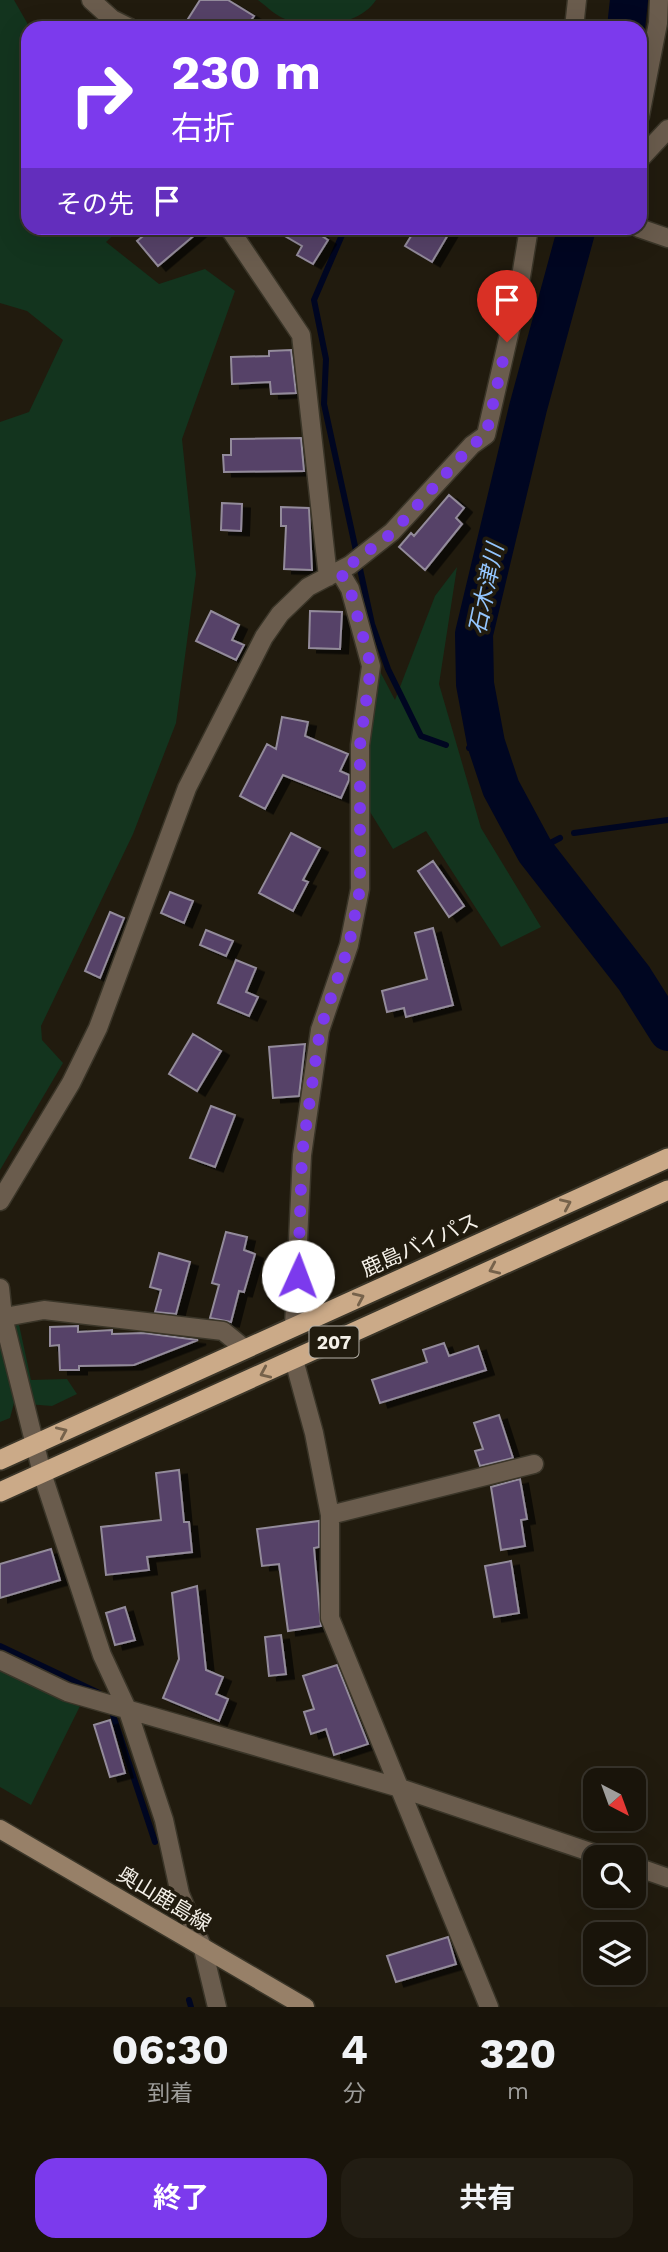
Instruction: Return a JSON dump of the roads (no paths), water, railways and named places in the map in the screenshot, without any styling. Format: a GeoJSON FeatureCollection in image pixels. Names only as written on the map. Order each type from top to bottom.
{"type":"FeatureCollection","features":[{"type":"Feature","properties":{"kind":"highway","name":"鹿島バイパス"},"geometry":{"type":"LineString","coordinates":[[0,1460],[668,1158]]}},
{"type":"Feature","properties":{"kind":"highway","name":"207"},"geometry":{"type":"LineString","coordinates":[[0,1492],[668,1190]]}},
{"type":"Feature","properties":{"kind":"main road","name":"奥山鹿島線"},"geometry":{"type":"LineString","coordinates":[[0,1829],[305,2007]]}},
{"type":"Feature","properties":{"kind":"street"},"geometry":{"type":"LineString","coordinates":[[92,0],[108,21]]}},
{"type":"Feature","properties":{"kind":"street"},"geometry":{"type":"LineString","coordinates":[[575,21],[578,0]]}},
{"type":"Feature","properties":{"kind":"street"},"geometry":{"type":"LineString","coordinates":[[647,80],[658,23],[659,0]]}},
{"type":"Feature","properties":{"kind":"street"},"geometry":{"type":"LineString","coordinates":[[647,152],[668,129]]}},
{"type":"Feature","properties":{"kind":"street"},"geometry":{"type":"LineString","coordinates":[[647,231],[668,238]]}},
{"type":"Feature","properties":{"kind":"street"},"geometry":{"type":"LineString","coordinates":[[234,235],[301,335],[340,571],[350,589],[371,666],[360,745],[360,889],[349,945],[320,1030],[302,1154],[293,1328]]}},
{"type":"Feature","properties":{"kind":"street"},"geometry":{"type":"LineString","coordinates":[[0,1201],[71,1083],[98,1028],[187,788],[258,649],[280,614],[308,587],[368,554],[392,533],[472,445],[486,435],[528,235]]}},
{"type":"Feature","properties":{"kind":"street"},"geometry":{"type":"LineString","coordinates":[[0,1288],[2,1317],[42,1473],[102,1655],[116,1707],[164,1820],[180,1894],[203,1949],[217,2007]]}},
{"type":"Feature","properties":{"kind":"street"},"geometry":{"type":"LineString","coordinates":[[2,1317],[44,1310],[223,1331],[245,1349]]}},
{"type":"Feature","properties":{"kind":"street"},"geometry":{"type":"LineString","coordinates":[[294,1360],[314,1433],[330,1515],[330,1618],[489,2007]]}},
{"type":"Feature","properties":{"kind":"street"},"geometry":{"type":"LineString","coordinates":[[330,1515],[534,1464]]}},
{"type":"Feature","properties":{"kind":"street"},"geometry":{"type":"LineString","coordinates":[[0,1660],[67,1692],[400,1788],[583,1850]]}},
{"type":"Feature","properties":{"kind":"street"},"geometry":{"type":"LineString","coordinates":[[646,1871],[668,1878]]}},
{"type":"Feature","properties":{"kind":"waterway","name":"石木津川"},"geometry":{"type":"LineString","coordinates":[[627,21],[629,0]]}},
{"type":"Feature","properties":{"kind":"waterway"},"geometry":{"type":"LineString","coordinates":[[342,235],[314,300],[326,359],[324,404],[372,624],[388,669],[421,736],[446,745]]}},
{"type":"Feature","properties":{"kind":"waterway","name":"石木津川"},"geometry":{"type":"LineString","coordinates":[[575,235],[528,408],[474,634],[475,684],[486,743],[501,788],[535,851],[634,978],[668,1032]]}},
{"type":"Feature","properties":{"kind":"waterway"},"geometry":{"type":"LineString","coordinates":[[469,748],[486,743]]}},
{"type":"Feature","properties":{"kind":"waterway"},"geometry":{"type":"LineString","coordinates":[[574,833],[668,820]]}},
{"type":"Feature","properties":{"kind":"waterway"},"geometry":{"type":"LineString","coordinates":[[535,851],[560,838]]}},
{"type":"Feature","properties":{"kind":"waterway"},"geometry":{"type":"LineString","coordinates":[[0,1646],[99,1693]]}},
{"type":"Feature","properties":{"kind":"waterway"},"geometry":{"type":"LineString","coordinates":[[111,1709],[155,1842]]}},
{"type":"Feature","properties":{"kind":"waterway"},"geometry":{"type":"LineString","coordinates":[[189,2000],[191,2007]]}}]}
